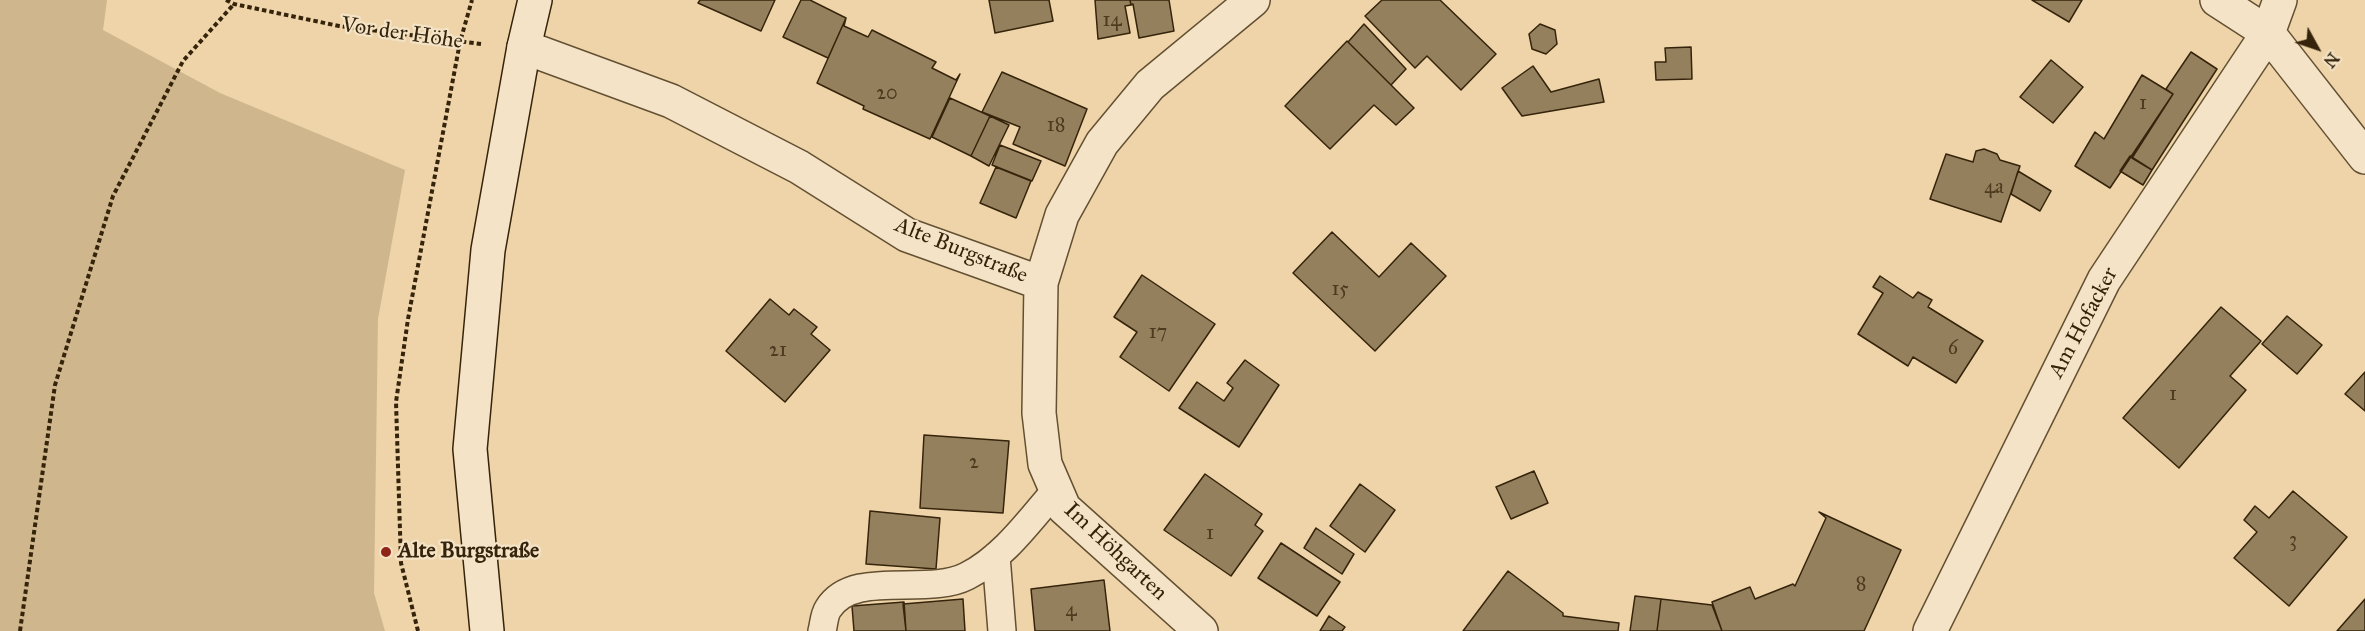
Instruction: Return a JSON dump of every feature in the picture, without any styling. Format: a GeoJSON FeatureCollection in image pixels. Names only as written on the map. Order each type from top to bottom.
{"type":"FeatureCollection","features":[{"type":"Feature","properties":{"kind":"street"},"geometry":{"type":"LineString","coordinates":[[487,631],[470,449],[488,250],[524,47],[536,0]]}},
{"type":"Feature","properties":{"kind":"street","name":"Alte Burgstraße"},"geometry":{"type":"LineString","coordinates":[[524,47],[671,101],[799,167],[907,235],[1041,283],[1062,215],[1102,142],[1150,85],[1253,0]]}},
{"type":"Feature","properties":{"kind":"street"},"geometry":{"type":"LineString","coordinates":[[2217,0],[2268,33],[2365,157]]}},
{"type":"Feature","properties":{"kind":"street","name":"Am Hofacker"},"geometry":{"type":"LineString","coordinates":[[1930,631],[2104,280],[2268,33],[2280,0]]}},
{"type":"Feature","properties":{"kind":"street","name":"Im Höhgarten"},"geometry":{"type":"LineString","coordinates":[[1041,283],[1039,413],[1045,464],[1064,508],[1201,631]]}},
{"type":"Feature","properties":{"kind":"lane"},"geometry":{"type":"LineString","coordinates":[[822,631],[827,610],[841,594],[857,588],[937,585],[966,577],[996,556],[1056,489]]}},
{"type":"Feature","properties":{"kind":"lane"},"geometry":{"type":"LineString","coordinates":[[996,556],[1002,631]]}},
{"type":"Feature","properties":{"kind":"path","name":"Vor der Höhe"},"geometry":{"type":"LineString","coordinates":[[226,0],[234,4],[339,26],[460,42],[524,47]]}},
{"type":"Feature","properties":{"kind":"path"},"geometry":{"type":"LineString","coordinates":[[418,631],[401,563],[396,402],[408,319],[460,42],[472,0]]}},
{"type":"Feature","properties":{"kind":"path"},"geometry":{"type":"LineString","coordinates":[[20,631],[55,385],[113,196],[183,61],[234,4]]}},
{"type":"Feature","properties":{"kind":"shaded area"},"geometry":{"type":"Polygon","coordinates":[[[0,0],[107,0],[103,30],[220,93],[405,170],[378,319],[374,593],[385,631],[0,631],[0,0]]]}},
{"type":"Feature","properties":{"kind":"building"},"geometry":{"type":"Polygon","coordinates":[[[700,0],[775,0],[761,31],[698,3],[700,0]]]}},
{"type":"Feature","properties":{"kind":"building"},"geometry":{"type":"Polygon","coordinates":[[[801,0],[810,0],[846,18],[828,58],[783,37],[801,0]]]}},
{"type":"Feature","properties":{"kind":"building"},"geometry":{"type":"Polygon","coordinates":[[[989,0],[1049,0],[1053,21],[995,33],[989,0]]]}},
{"type":"Feature","properties":{"kind":"building"},"geometry":{"type":"Polygon","coordinates":[[[1095,0],[1130,0],[1131,5],[1125,6],[1130,33],[1098,39],[1095,0]]]}},
{"type":"Feature","properties":{"kind":"building"},"geometry":{"type":"Polygon","coordinates":[[[1130,0],[1169,0],[1174,31],[1139,38],[1133,4],[1131,5],[1130,0]]]}},
{"type":"Feature","properties":{"kind":"building"},"geometry":{"type":"Polygon","coordinates":[[[1382,0],[1440,0],[1496,54],[1461,90],[1427,56],[1415,68],[1365,16],[1382,0]]]}},
{"type":"Feature","properties":{"kind":"building"},"geometry":{"type":"Polygon","coordinates":[[[2032,0],[2082,0],[2069,22],[2032,0]]]}},
{"type":"Feature","properties":{"kind":"building"},"geometry":{"type":"Polygon","coordinates":[[[846,18],[844,26],[868,37],[872,30],[936,62],[932,68],[956,80],[960,74],[930,139],[863,109],[864,106],[817,83],[846,18]]]}},
{"type":"Feature","properties":{"kind":"building"},"geometry":{"type":"Polygon","coordinates":[[[1364,24],[1406,69],[1391,85],[1348,42],[1364,24]]]}},
{"type":"Feature","properties":{"kind":"building"},"geometry":{"type":"Polygon","coordinates":[[[1540,24],[1555,30],[1557,44],[1546,54],[1532,49],[1529,34],[1540,24]]]}},
{"type":"Feature","properties":{"kind":"building"},"geometry":{"type":"Polygon","coordinates":[[[1347,41],[1414,108],[1396,125],[1374,105],[1330,149],[1285,106],[1347,41]]]}},
{"type":"Feature","properties":{"kind":"building"},"geometry":{"type":"Polygon","coordinates":[[[1691,47],[1692,79],[1656,80],[1655,62],[1666,62],[1665,48],[1691,47]]]}},
{"type":"Feature","properties":{"kind":"building"},"geometry":{"type":"Polygon","coordinates":[[[2191,52],[2217,69],[2152,170],[2132,158],[2173,94],[2166,89],[2191,52]]]}},
{"type":"Feature","properties":{"kind":"building"},"geometry":{"type":"Polygon","coordinates":[[[2051,60],[2083,87],[2053,123],[2020,97],[2051,60]]]}},
{"type":"Feature","properties":{"kind":"building"},"geometry":{"type":"Polygon","coordinates":[[[1533,66],[1551,92],[1599,79],[1604,102],[1522,116],[1502,88],[1533,66]]]}},
{"type":"Feature","properties":{"kind":"building"},"geometry":{"type":"Polygon","coordinates":[[[1002,72],[1087,109],[1065,166],[1013,144],[1020,127],[982,112],[1002,72]]]}},
{"type":"Feature","properties":{"kind":"building"},"geometry":{"type":"Polygon","coordinates":[[[2142,75],[2173,94],[2110,188],[2075,166],[2095,132],[2104,139],[2142,75]]]}},
{"type":"Feature","properties":{"kind":"building"},"geometry":{"type":"Polygon","coordinates":[[[950,98],[990,116],[971,156],[932,137],[950,98]]]}},
{"type":"Feature","properties":{"kind":"building"},"geometry":{"type":"Polygon","coordinates":[[[990,116],[1009,125],[989,166],[971,156],[990,116]]]}},
{"type":"Feature","properties":{"kind":"building"},"geometry":{"type":"Polygon","coordinates":[[[1000,145],[1041,161],[1032,181],[992,165],[1000,145]]]}},
{"type":"Feature","properties":{"kind":"building"},"geometry":{"type":"Polygon","coordinates":[[[1984,149],[1997,154],[2000,160],[2020,166],[2001,222],[1930,199],[1946,154],[1973,162],[1976,151],[1984,149]]]}},
{"type":"Feature","properties":{"kind":"building"},"geometry":{"type":"Polygon","coordinates":[[[2130,156],[2152,170],[2143,185],[2120,171],[2130,156]]]}},
{"type":"Feature","properties":{"kind":"building"},"geometry":{"type":"Polygon","coordinates":[[[996,167],[1031,181],[1016,218],[980,203],[996,167]]]}},
{"type":"Feature","properties":{"kind":"building"},"geometry":{"type":"Polygon","coordinates":[[[2018,171],[2051,191],[2040,211],[2011,194],[2018,171]]]}},
{"type":"Feature","properties":{"kind":"building"},"geometry":{"type":"Polygon","coordinates":[[[1332,232],[1379,277],[1411,243],[1446,276],[1375,351],[1293,273],[1332,232]]]}},
{"type":"Feature","properties":{"kind":"building"},"geometry":{"type":"Polygon","coordinates":[[[1142,275],[1215,324],[1169,391],[1120,357],[1137,332],[1114,317],[1142,275]]]}},
{"type":"Feature","properties":{"kind":"building"},"geometry":{"type":"Polygon","coordinates":[[[1880,276],[1913,298],[1918,292],[1932,300],[1928,307],[1983,341],[1956,383],[1913,357],[1908,366],[1858,334],[1883,293],[1873,287],[1880,276]]]}},
{"type":"Feature","properties":{"kind":"building"},"geometry":{"type":"Polygon","coordinates":[[[770,299],[789,315],[794,309],[817,327],[811,334],[830,350],[785,402],[726,351],[770,299]]]}},
{"type":"Feature","properties":{"kind":"building"},"geometry":{"type":"Polygon","coordinates":[[[2221,307],[2261,341],[2230,376],[2246,390],[2179,468],[2123,418],[2221,307]]]}},
{"type":"Feature","properties":{"kind":"building"},"geometry":{"type":"Polygon","coordinates":[[[2287,316],[2322,345],[2297,374],[2262,344],[2287,316]]]}},
{"type":"Feature","properties":{"kind":"building"},"geometry":{"type":"Polygon","coordinates":[[[1245,360],[1279,385],[1239,447],[1179,408],[1197,382],[1224,401],[1233,388],[1227,383],[1245,360]]]}},
{"type":"Feature","properties":{"kind":"building"},"geometry":{"type":"Polygon","coordinates":[[[2365,372],[2365,411],[2345,394],[2365,372]]]}},
{"type":"Feature","properties":{"kind":"building"},"geometry":{"type":"Polygon","coordinates":[[[924,435],[1009,441],[1003,513],[920,508],[924,435]]]}},
{"type":"Feature","properties":{"kind":"building"},"geometry":{"type":"Polygon","coordinates":[[[1534,471],[1548,503],[1511,519],[1496,487],[1534,471]]]}},
{"type":"Feature","properties":{"kind":"building"},"geometry":{"type":"Polygon","coordinates":[[[1205,474],[1262,514],[1255,525],[1263,531],[1231,576],[1164,530],[1205,474]]]}},
{"type":"Feature","properties":{"kind":"building"},"geometry":{"type":"Polygon","coordinates":[[[1360,484],[1395,510],[1365,552],[1330,526],[1360,484]]]}},
{"type":"Feature","properties":{"kind":"building"},"geometry":{"type":"Polygon","coordinates":[[[2293,491],[2347,537],[2289,606],[2234,558],[2257,532],[2244,520],[2255,506],[2269,518],[2293,491]]]}},
{"type":"Feature","properties":{"kind":"building"},"geometry":{"type":"Polygon","coordinates":[[[870,511],[940,518],[936,569],[866,564],[870,511]]]}},
{"type":"Feature","properties":{"kind":"building"},"geometry":{"type":"Polygon","coordinates":[[[1819,512],[1901,550],[1864,631],[1722,631],[1712,602],[1750,587],[1755,599],[1793,584],[1795,586],[1826,518],[1819,512]]]}},
{"type":"Feature","properties":{"kind":"building"},"geometry":{"type":"Polygon","coordinates":[[[1316,528],[1354,554],[1342,574],[1304,548],[1316,528]]]}},
{"type":"Feature","properties":{"kind":"building"},"geometry":{"type":"Polygon","coordinates":[[[1281,543],[1340,582],[1317,616],[1258,578],[1281,543]]]}},
{"type":"Feature","properties":{"kind":"building"},"geometry":{"type":"Polygon","coordinates":[[[1508,571],[1563,613],[1563,616],[1619,623],[1618,631],[1463,631],[1508,571]]]}},
{"type":"Feature","properties":{"kind":"building"},"geometry":{"type":"Polygon","coordinates":[[[1104,580],[1110,631],[1035,631],[1031,589],[1104,580]]]}},
{"type":"Feature","properties":{"kind":"building"},"geometry":{"type":"Polygon","coordinates":[[[1635,596],[1661,599],[1657,631],[1630,631],[1635,596]]]}},
{"type":"Feature","properties":{"kind":"building"},"geometry":{"type":"Polygon","coordinates":[[[963,599],[965,631],[906,631],[903,604],[963,599]]]}},
{"type":"Feature","properties":{"kind":"building"},"geometry":{"type":"Polygon","coordinates":[[[1661,599],[1712,605],[1722,631],[1657,631],[1661,599]]]}},
{"type":"Feature","properties":{"kind":"building"},"geometry":{"type":"Polygon","coordinates":[[[2365,599],[2365,631],[2337,631],[2365,599]]]}},
{"type":"Feature","properties":{"kind":"building"},"geometry":{"type":"Polygon","coordinates":[[[904,602],[906,631],[854,631],[852,606],[904,602]]]}},
{"type":"Feature","properties":{"kind":"building"},"geometry":{"type":"Polygon","coordinates":[[[1329,616],[1345,627],[1342,631],[1320,631],[1329,616]]]}},
{"type":"Feature","properties":{"kind":"place","name":"Alte Burgstraße"},"geometry":{"type":"Point","coordinates":[386,552]}}]}
